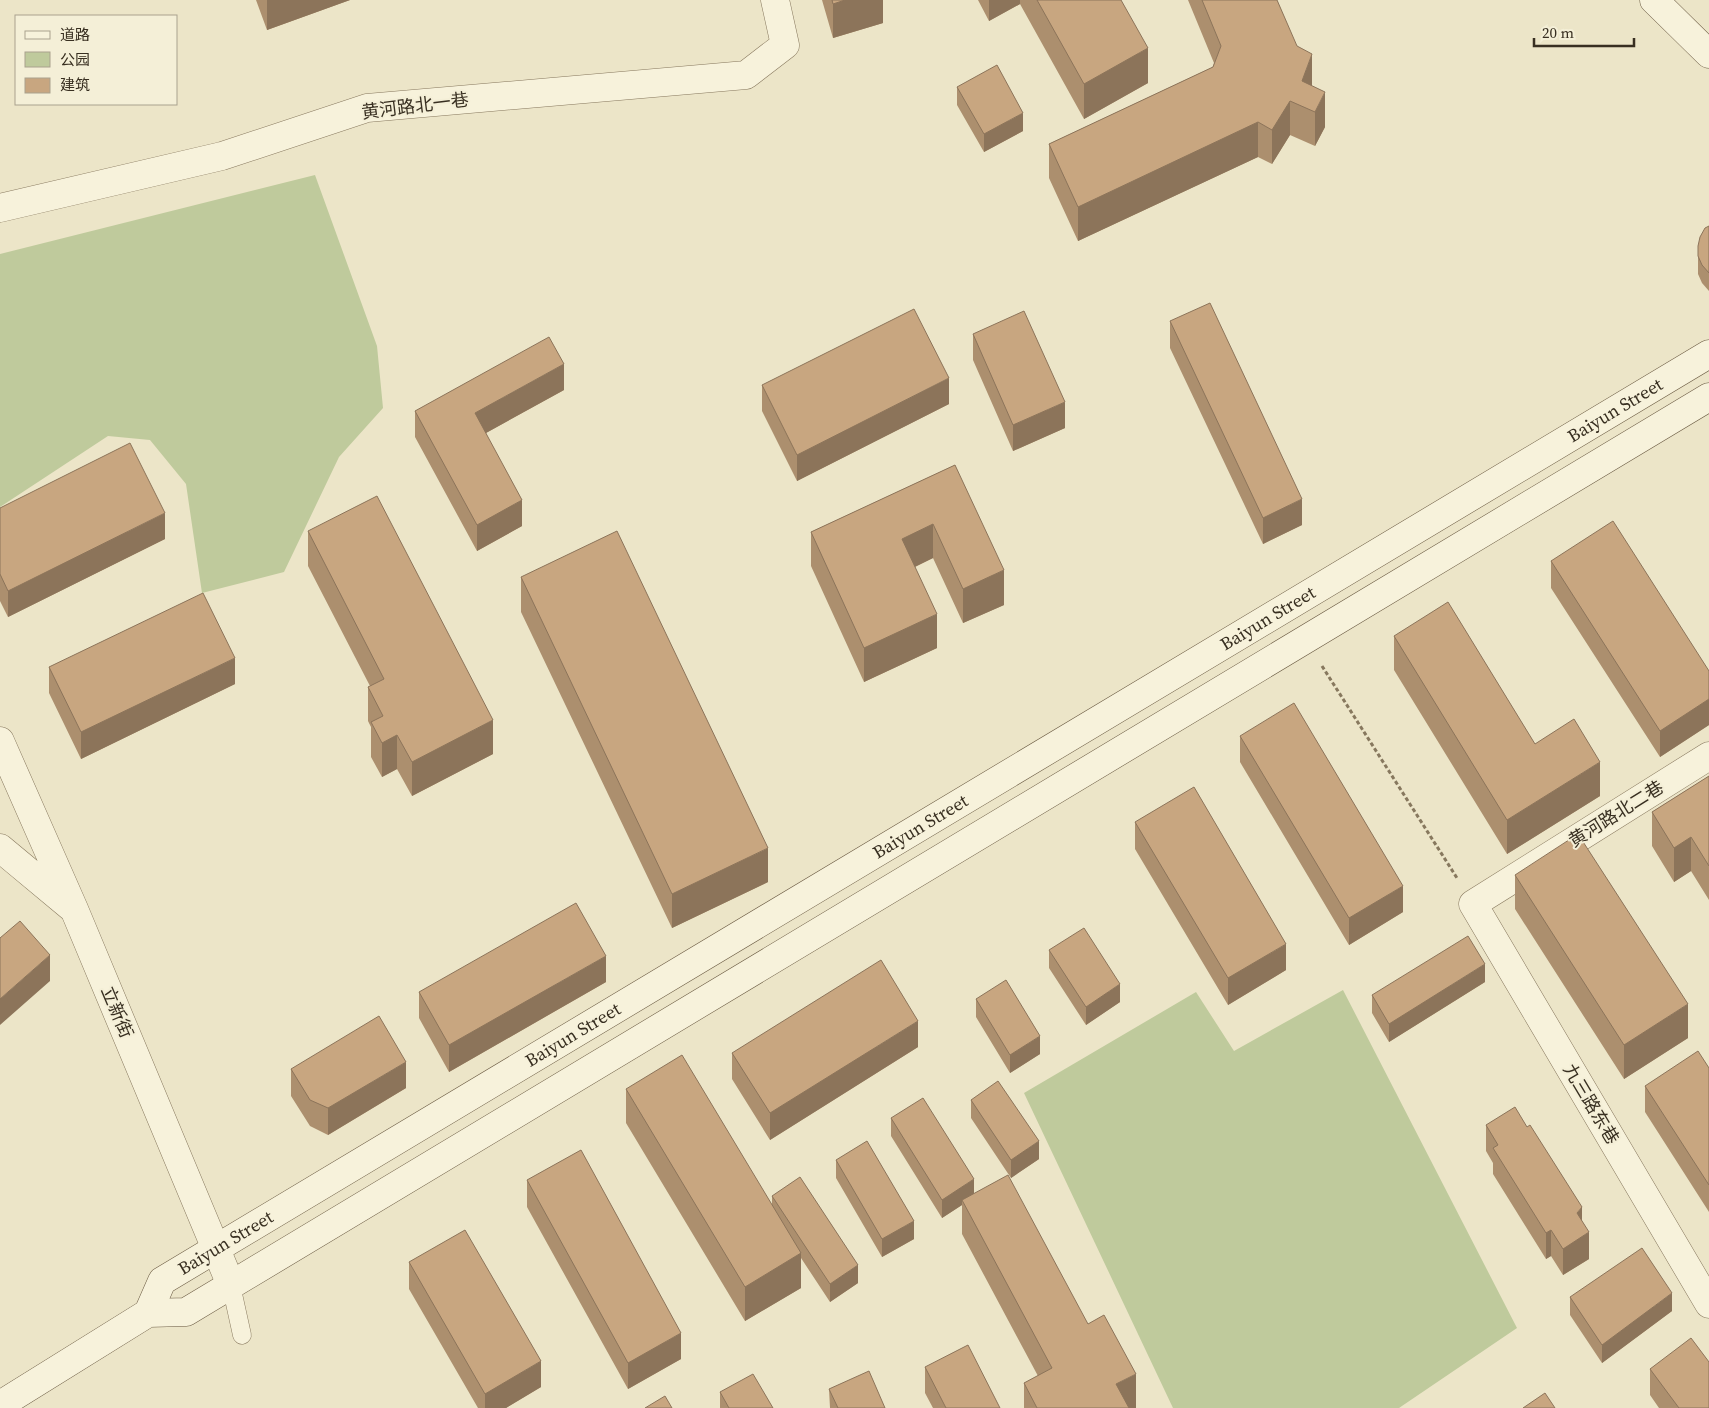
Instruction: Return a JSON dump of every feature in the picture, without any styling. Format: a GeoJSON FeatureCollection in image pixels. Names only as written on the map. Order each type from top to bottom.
{"type":"FeatureCollection","features":[{"type":"Feature","properties":{"kind":"main road","name":"黄河路北一巷"},"geometry":{"type":"LineString","coordinates":[[0,208],[222,156],[367,108],[746,75],[785,45],[774,0]]}},
{"type":"Feature","properties":{"kind":"main road"},"geometry":{"type":"LineString","coordinates":[[1654,0],[1709,54]]}},
{"type":"Feature","properties":{"kind":"main road","name":"Baiyun Street"},"geometry":{"type":"LineString","coordinates":[[1709,354],[162,1282],[148,1313],[186,1312],[1709,397]]}},
{"type":"Feature","properties":{"kind":"main road","name":"立新街"},"geometry":{"type":"LineString","coordinates":[[0,741],[74,909],[231,1285]]}},
{"type":"Feature","properties":{"kind":"main road","name":"黄河路北二巷"},"geometry":{"type":"LineString","coordinates":[[1473,904],[1709,756]]}},
{"type":"Feature","properties":{"kind":"main road"},"geometry":{"type":"LineString","coordinates":[[0,848],[74,909]]}},
{"type":"Feature","properties":{"kind":"main road","name":"九三路东巷"},"geometry":{"type":"LineString","coordinates":[[1473,904],[1709,1304]]}},
{"type":"Feature","properties":{"kind":"main road"},"geometry":{"type":"LineString","coordinates":[[0,1405],[148,1313]]}},
{"type":"Feature","properties":{"kind":"lane"},"geometry":{"type":"LineString","coordinates":[[231,1285],[242,1335]]}},
{"type":"Feature","properties":{"kind":"path"},"geometry":{"type":"LineString","coordinates":[[1305,639],[1473,904]]}},
{"type":"Feature","properties":{"kind":"green space"},"geometry":{"type":"Polygon","coordinates":[[[315,175],[377,346],[383,408],[339,457],[284,572],[202,593],[186,484],[150,440],[108,436],[0,507],[0,254],[315,175]]]}},
{"type":"Feature","properties":{"kind":"green space"},"geometry":{"type":"Polygon","coordinates":[[[1343,990],[1517,1328],[1399,1408],[1173,1408],[1024,1093],[1196,992],[1234,1051],[1343,990]]]}},
{"type":"Feature","properties":{"kind":"building"},"geometry":{"type":"Polygon","coordinates":[[[832,0],[845,0],[833,4],[832,0]]]}},
{"type":"Feature","properties":{"kind":"building"},"geometry":{"type":"Polygon","coordinates":[[[1037,0],[1121,0],[1148,48],[1084,84],[1037,0]]]}},
{"type":"Feature","properties":{"kind":"building"},"geometry":{"type":"Polygon","coordinates":[[[1202,0],[1277,0],[1297,46],[1312,54],[1302,81],[1325,92],[1315,112],[1290,101],[1272,130],[1258,122],[1078,207],[1049,144],[1213,67],[1221,46],[1202,0]]]}},
{"type":"Feature","properties":{"kind":"building"},"geometry":{"type":"Polygon","coordinates":[[[997,65],[1023,113],[984,134],[957,87],[997,65]]]}},
{"type":"Feature","properties":{"kind":"building"},"geometry":{"type":"Polygon","coordinates":[[[1709,226],[1709,273],[1702,265],[1698,256],[1698,246],[1700,237],[1705,228],[1709,226]]]}},
{"type":"Feature","properties":{"kind":"building"},"geometry":{"type":"Polygon","coordinates":[[[1210,303],[1302,499],[1263,518],[1170,321],[1210,303]]]}},
{"type":"Feature","properties":{"kind":"building"},"geometry":{"type":"Polygon","coordinates":[[[914,309],[949,378],[797,455],[762,385],[914,309]]]}},
{"type":"Feature","properties":{"kind":"building"},"geometry":{"type":"Polygon","coordinates":[[[1024,311],[1065,402],[1013,425],[973,334],[1024,311]]]}},
{"type":"Feature","properties":{"kind":"building"},"geometry":{"type":"Polygon","coordinates":[[[549,337],[564,364],[475,413],[522,500],[477,525],[415,411],[549,337]]]}},
{"type":"Feature","properties":{"kind":"building"},"geometry":{"type":"Polygon","coordinates":[[[130,443],[165,513],[8,591],[0,574],[0,508],[130,443]]]}},
{"type":"Feature","properties":{"kind":"building"},"geometry":{"type":"Polygon","coordinates":[[[955,465],[1004,570],[963,589],[933,524],[902,539],[937,614],[864,648],[811,532],[955,465]]]}},
{"type":"Feature","properties":{"kind":"building"},"geometry":{"type":"Polygon","coordinates":[[[377,496],[493,720],[412,762],[397,735],[382,743],[371,722],[383,716],[368,687],[384,679],[308,531],[377,496]]]}},
{"type":"Feature","properties":{"kind":"building"},"geometry":{"type":"Polygon","coordinates":[[[1613,521],[1709,671],[1709,699],[1660,731],[1551,561],[1613,521]]]}},
{"type":"Feature","properties":{"kind":"building"},"geometry":{"type":"Polygon","coordinates":[[[617,531],[768,848],[672,894],[521,577],[617,531]]]}},
{"type":"Feature","properties":{"kind":"building"},"geometry":{"type":"Polygon","coordinates":[[[203,593],[235,658],[81,732],[49,667],[203,593]]]}},
{"type":"Feature","properties":{"kind":"building"},"geometry":{"type":"Polygon","coordinates":[[[1448,602],[1535,744],[1574,719],[1600,762],[1507,820],[1394,636],[1448,602]]]}},
{"type":"Feature","properties":{"kind":"building"},"geometry":{"type":"Polygon","coordinates":[[[1294,703],[1403,886],[1349,918],[1240,736],[1294,703]]]}},
{"type":"Feature","properties":{"kind":"building"},"geometry":{"type":"Polygon","coordinates":[[[1709,776],[1709,866],[1691,837],[1674,848],[1652,812],[1709,776]]]}},
{"type":"Feature","properties":{"kind":"building"},"geometry":{"type":"Polygon","coordinates":[[[1194,787],[1286,944],[1228,978],[1135,822],[1194,787]]]}},
{"type":"Feature","properties":{"kind":"building"},"geometry":{"type":"Polygon","coordinates":[[[1578,834],[1688,1004],[1624,1045],[1515,875],[1578,834]]]}},
{"type":"Feature","properties":{"kind":"building"},"geometry":{"type":"Polygon","coordinates":[[[576,903],[606,956],[449,1045],[419,992],[576,903]]]}},
{"type":"Feature","properties":{"kind":"building"},"geometry":{"type":"Polygon","coordinates":[[[20,921],[50,955],[0,999],[0,938],[20,921]]]}},
{"type":"Feature","properties":{"kind":"building"},"geometry":{"type":"Polygon","coordinates":[[[1084,928],[1120,984],[1086,1007],[1049,950],[1084,928]]]}},
{"type":"Feature","properties":{"kind":"building"},"geometry":{"type":"Polygon","coordinates":[[[1468,936],[1485,964],[1389,1024],[1372,995],[1468,936]]]}},
{"type":"Feature","properties":{"kind":"building"},"geometry":{"type":"Polygon","coordinates":[[[881,960],[918,1021],[770,1113],[732,1053],[881,960]]]}},
{"type":"Feature","properties":{"kind":"building"},"geometry":{"type":"Polygon","coordinates":[[[1006,980],[1040,1036],[1010,1055],[976,999],[1006,980]]]}},
{"type":"Feature","properties":{"kind":"building"},"geometry":{"type":"Polygon","coordinates":[[[379,1016],[406,1062],[328,1108],[310,1100],[291,1069],[379,1016]]]}},
{"type":"Feature","properties":{"kind":"building"},"geometry":{"type":"Polygon","coordinates":[[[1698,1051],[1709,1068],[1709,1185],[1645,1086],[1698,1051]]]}},
{"type":"Feature","properties":{"kind":"building"},"geometry":{"type":"Polygon","coordinates":[[[682,1055],[801,1253],[745,1287],[626,1089],[682,1055]]]}},
{"type":"Feature","properties":{"kind":"building"},"geometry":{"type":"Polygon","coordinates":[[[998,1081],[1039,1141],[1011,1160],[971,1100],[998,1081]]]}},
{"type":"Feature","properties":{"kind":"building"},"geometry":{"type":"Polygon","coordinates":[[[923,1098],[974,1179],[942,1200],[891,1118],[923,1098]]]}},
{"type":"Feature","properties":{"kind":"building"},"geometry":{"type":"Polygon","coordinates":[[[1515,1107],[1527,1127],[1530,1125],[1582,1207],[1577,1213],[1589,1232],[1563,1249],[1551,1230],[1546,1233],[1493,1148],[1498,1145],[1486,1125],[1515,1107]]]}},
{"type":"Feature","properties":{"kind":"building"},"geometry":{"type":"Polygon","coordinates":[[[867,1141],[914,1221],[882,1239],[836,1160],[867,1141]]]}},
{"type":"Feature","properties":{"kind":"building"},"geometry":{"type":"Polygon","coordinates":[[[581,1150],[681,1333],[628,1363],[527,1180],[581,1150]]]}},
{"type":"Feature","properties":{"kind":"building"},"geometry":{"type":"Polygon","coordinates":[[[1008,1175],[1088,1324],[1104,1315],[1136,1374],[1116,1384],[1129,1408],[1037,1408],[1024,1383],[1052,1368],[962,1200],[1008,1175]]]}},
{"type":"Feature","properties":{"kind":"building"},"geometry":{"type":"Polygon","coordinates":[[[800,1177],[858,1265],[830,1284],[772,1196],[800,1177]]]}},
{"type":"Feature","properties":{"kind":"building"},"geometry":{"type":"Polygon","coordinates":[[[465,1230],[541,1361],[485,1394],[409,1262],[465,1230]]]}},
{"type":"Feature","properties":{"kind":"building"},"geometry":{"type":"Polygon","coordinates":[[[1642,1248],[1672,1293],[1602,1345],[1570,1297],[1642,1248]]]}},
{"type":"Feature","properties":{"kind":"building"},"geometry":{"type":"Polygon","coordinates":[[[1691,1338],[1709,1362],[1709,1408],[1679,1408],[1650,1369],[1691,1338]]]}},
{"type":"Feature","properties":{"kind":"building"},"geometry":{"type":"Polygon","coordinates":[[[968,1345],[1000,1408],[946,1408],[925,1367],[968,1345]]]}},
{"type":"Feature","properties":{"kind":"building"},"geometry":{"type":"Polygon","coordinates":[[[869,1371],[885,1408],[838,1408],[829,1389],[869,1371]]]}},
{"type":"Feature","properties":{"kind":"building"},"geometry":{"type":"Polygon","coordinates":[[[753,1374],[773,1408],[729,1408],[720,1392],[753,1374]]]}},
{"type":"Feature","properties":{"kind":"building"},"geometry":{"type":"Polygon","coordinates":[[[1545,1393],[1555,1408],[1523,1408],[1545,1393]]]}},
{"type":"Feature","properties":{"kind":"building"},"geometry":{"type":"Polygon","coordinates":[[[665,1396],[672,1408],[645,1408],[665,1396]]]}}]}
